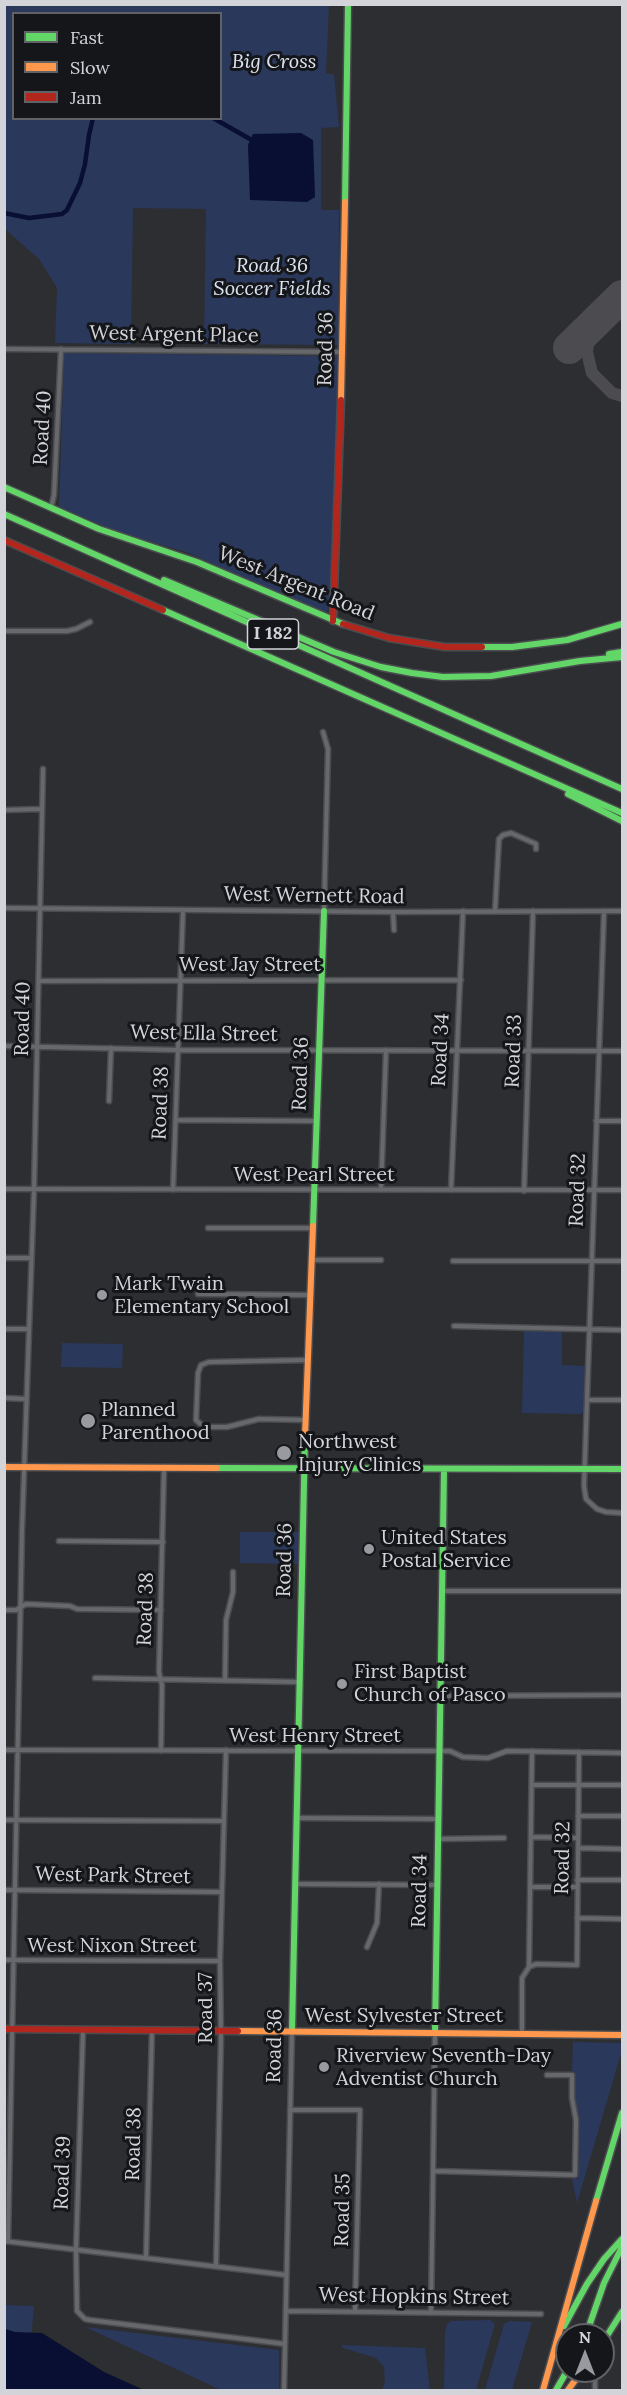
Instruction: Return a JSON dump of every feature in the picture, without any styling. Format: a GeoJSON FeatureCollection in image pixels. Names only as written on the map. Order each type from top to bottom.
{"type":"FeatureCollection","features":[{"type":"Feature","properties":{"kind":"main road","name":"Road 36"},"geometry":{"type":"LineString","coordinates":[[333,621],[343,352],[348,4]]}},
{"type":"Feature","properties":{"kind":"main road","name":"West Argent Road"},"geometry":{"type":"LineString","coordinates":[[4,487],[111,534],[189,558],[333,621],[408,642],[445,647],[482,648],[551,643],[622,624]]}},
{"type":"Feature","properties":{"kind":"main road","name":"I 182"},"geometry":{"type":"LineString","coordinates":[[4,514],[622,789]]}},
{"type":"Feature","properties":{"kind":"main road","name":"I 182"},"geometry":{"type":"LineString","coordinates":[[4,540],[622,813]]}},
{"type":"Feature","properties":{"kind":"main road"},"geometry":{"type":"LineString","coordinates":[[116,564],[129,565],[334,652],[396,670],[443,677],[474,677],[511,674],[622,652]]}},
{"type":"Feature","properties":{"kind":"main road"},"geometry":{"type":"LineString","coordinates":[[580,661],[622,657]]}},
{"type":"Feature","properties":{"kind":"main road"},"geometry":{"type":"LineString","coordinates":[[499,759],[622,821]]}},
{"type":"Feature","properties":{"kind":"main road","name":"Road 36"},"geometry":{"type":"LineString","coordinates":[[292,2031],[304,1470],[324,911]]}},
{"type":"Feature","properties":{"kind":"main road"},"geometry":{"type":"LineString","coordinates":[[4,1467],[304,1470],[622,1469]]}},
{"type":"Feature","properties":{"kind":"main road","name":"Road 34"},"geometry":{"type":"LineString","coordinates":[[435,2032],[444,1470]]}},
{"type":"Feature","properties":{"kind":"main road","name":"West Sylvester Street"},"geometry":{"type":"LineString","coordinates":[[4,2029],[622,2035]]}},
{"type":"Feature","properties":{"kind":"main road"},"geometry":{"type":"LineString","coordinates":[[543,2391],[591,2213],[622,2113]]}},
{"type":"Feature","properties":{"kind":"main road"},"geometry":{"type":"LineString","coordinates":[[550,2362],[565,2323],[579,2296],[604,2259],[622,2239]]}},
{"type":"Feature","properties":{"kind":"main road"},"geometry":{"type":"LineString","coordinates":[[590,2323],[604,2283],[622,2247]]}},
{"type":"Feature","properties":{"kind":"street","name":"West Argent Place"},"geometry":{"type":"LineString","coordinates":[[4,349],[343,352]]}},
{"type":"Feature","properties":{"kind":"street","name":"Road 40"},"geometry":{"type":"LineString","coordinates":[[51,508],[54,495],[61,349]]}},
{"type":"Feature","properties":{"kind":"street"},"geometry":{"type":"LineString","coordinates":[[4,631],[67,631],[90,622]]}},
{"type":"Feature","properties":{"kind":"street","name":"Road 36"},"geometry":{"type":"LineString","coordinates":[[323,732],[328,749],[324,911]]}},
{"type":"Feature","properties":{"kind":"street","name":"Road 40"},"geometry":{"type":"LineString","coordinates":[[6,2241],[43,769]]}},
{"type":"Feature","properties":{"kind":"street"},"geometry":{"type":"LineString","coordinates":[[4,810],[42,809]]}},
{"type":"Feature","properties":{"kind":"street"},"geometry":{"type":"LineString","coordinates":[[495,911],[499,839],[511,833],[536,844],[536,849]]}},
{"type":"Feature","properties":{"kind":"street","name":"West Wernett Road"},"geometry":{"type":"LineString","coordinates":[[4,908],[393,912],[622,911]]}},
{"type":"Feature","properties":{"kind":"street","name":"Road 38"},"geometry":{"type":"LineString","coordinates":[[173,1190],[183,910]]}},
{"type":"Feature","properties":{"kind":"street","name":"Road 34"},"geometry":{"type":"LineString","coordinates":[[451,1190],[463,911]]}},
{"type":"Feature","properties":{"kind":"street","name":"Road 33"},"geometry":{"type":"LineString","coordinates":[[524,1191],[533,911]]}},
{"type":"Feature","properties":{"kind":"street","name":"Road 32"},"geometry":{"type":"LineString","coordinates":[[604,911],[590,1261],[584,1491],[589,1502],[601,1511],[622,1513]]}},
{"type":"Feature","properties":{"kind":"street"},"geometry":{"type":"LineString","coordinates":[[393,912],[394,930]]}},
{"type":"Feature","properties":{"kind":"street","name":"West Jay Street"},"geometry":{"type":"LineString","coordinates":[[39,981],[461,980]]}},
{"type":"Feature","properties":{"kind":"street","name":"West Ella Street"},"geometry":{"type":"LineString","coordinates":[[4,1046],[178,1050],[622,1051]]}},
{"type":"Feature","properties":{"kind":"street"},"geometry":{"type":"LineString","coordinates":[[109,1101],[111,1048]]}},
{"type":"Feature","properties":{"kind":"street"},"geometry":{"type":"LineString","coordinates":[[381,1190],[386,1050]]}},
{"type":"Feature","properties":{"kind":"street"},"geometry":{"type":"LineString","coordinates":[[176,1120],[316,1120]]}},
{"type":"Feature","properties":{"kind":"street"},"geometry":{"type":"LineString","coordinates":[[596,1120],[622,1121]]}},
{"type":"Feature","properties":{"kind":"street","name":"West Pearl Street"},"geometry":{"type":"LineString","coordinates":[[4,1189],[622,1190]]}},
{"type":"Feature","properties":{"kind":"street"},"geometry":{"type":"LineString","coordinates":[[208,1228],[313,1228]]}},
{"type":"Feature","properties":{"kind":"street"},"geometry":{"type":"LineString","coordinates":[[4,1258],[31,1258]]}},
{"type":"Feature","properties":{"kind":"street"},"geometry":{"type":"LineString","coordinates":[[311,1260],[381,1260]]}},
{"type":"Feature","properties":{"kind":"street"},"geometry":{"type":"LineString","coordinates":[[453,1261],[622,1261]]}},
{"type":"Feature","properties":{"kind":"street"},"geometry":{"type":"LineString","coordinates":[[198,1294],[310,1295]]}},
{"type":"Feature","properties":{"kind":"street"},"geometry":{"type":"LineString","coordinates":[[454,1326],[622,1330]]}},
{"type":"Feature","properties":{"kind":"street"},"geometry":{"type":"LineString","coordinates":[[4,1329],[29,1329]]}},
{"type":"Feature","properties":{"kind":"street"},"geometry":{"type":"LineString","coordinates":[[306,1420],[259,1419],[212,1428],[198,1424],[196,1417],[198,1373],[201,1365],[209,1362],[308,1360]]}},
{"type":"Feature","properties":{"kind":"street"},"geometry":{"type":"LineString","coordinates":[[4,1398],[26,1399]]}},
{"type":"Feature","properties":{"kind":"street"},"geometry":{"type":"LineString","coordinates":[[587,1400],[622,1400]]}},
{"type":"Feature","properties":{"kind":"street","name":"Road 38"},"geometry":{"type":"LineString","coordinates":[[161,1750],[164,1468]]}},
{"type":"Feature","properties":{"kind":"street"},"geometry":{"type":"LineString","coordinates":[[59,1541],[163,1542]]}},
{"type":"Feature","properties":{"kind":"street"},"geometry":{"type":"LineString","coordinates":[[225,1681],[226,1620],[233,1592],[233,1572]]}},
{"type":"Feature","properties":{"kind":"street"},"geometry":{"type":"LineString","coordinates":[[441,1591],[622,1591]]}},
{"type":"Feature","properties":{"kind":"street"},"geometry":{"type":"LineString","coordinates":[[4,1610],[16,1610],[26,1604],[70,1606],[77,1609],[161,1610]]}},
{"type":"Feature","properties":{"kind":"street"},"geometry":{"type":"LineString","coordinates":[[95,1678],[299,1682]]}},
{"type":"Feature","properties":{"kind":"street"},"geometry":{"type":"LineString","coordinates":[[439,1696],[622,1695]]}},
{"type":"Feature","properties":{"kind":"street","name":"West Henry Street"},"geometry":{"type":"LineString","coordinates":[[4,1750],[452,1752],[466,1758],[488,1758],[505,1751],[622,1753]]}},
{"type":"Feature","properties":{"kind":"street","name":"Road 37"},"geometry":{"type":"LineString","coordinates":[[216,2266],[220,1961],[226,1750]]}},
{"type":"Feature","properties":{"kind":"street"},"geometry":{"type":"LineString","coordinates":[[522,2033],[522,1978],[529,1967],[532,1751]]}},
{"type":"Feature","properties":{"kind":"street","name":"Road 32"},"geometry":{"type":"LineString","coordinates":[[529,1967],[536,1964],[577,1965],[579,1752]]}},
{"type":"Feature","properties":{"kind":"street"},"geometry":{"type":"LineString","coordinates":[[532,1785],[622,1785]]}},
{"type":"Feature","properties":{"kind":"street"},"geometry":{"type":"LineString","coordinates":[[578,1816],[622,1816]]}},
{"type":"Feature","properties":{"kind":"street"},"geometry":{"type":"LineString","coordinates":[[296,1818],[437,1819]]}},
{"type":"Feature","properties":{"kind":"street"},"geometry":{"type":"LineString","coordinates":[[4,1820],[224,1821]]}},
{"type":"Feature","properties":{"kind":"street"},"geometry":{"type":"LineString","coordinates":[[531,1837],[578,1838]]}},
{"type":"Feature","properties":{"kind":"street"},"geometry":{"type":"LineString","coordinates":[[437,1839],[504,1838]]}},
{"type":"Feature","properties":{"kind":"street"},"geometry":{"type":"LineString","coordinates":[[578,1848],[622,1849]]}},
{"type":"Feature","properties":{"kind":"street"},"geometry":{"type":"LineString","coordinates":[[577,1880],[622,1880]]}},
{"type":"Feature","properties":{"kind":"street"},"geometry":{"type":"LineString","coordinates":[[295,1884],[437,1885]]}},
{"type":"Feature","properties":{"kind":"street"},"geometry":{"type":"LineString","coordinates":[[367,1947],[377,1923],[379,1884]]}},
{"type":"Feature","properties":{"kind":"street"},"geometry":{"type":"LineString","coordinates":[[530,1887],[577,1887]]}},
{"type":"Feature","properties":{"kind":"street","name":"West Park Street"},"geometry":{"type":"LineString","coordinates":[[4,1890],[222,1892]]}},
{"type":"Feature","properties":{"kind":"street"},"geometry":{"type":"LineString","coordinates":[[577,1918],[622,1919]]}},
{"type":"Feature","properties":{"kind":"street","name":"West Nixon Street"},"geometry":{"type":"LineString","coordinates":[[4,1960],[220,1961]]}},
{"type":"Feature","properties":{"kind":"street","name":"Road 39"},"geometry":{"type":"LineString","coordinates":[[83,2030],[76,2250],[76,2305],[80,2316],[90,2320],[285,2344]]}},
{"type":"Feature","properties":{"kind":"street","name":"Road 38"},"geometry":{"type":"LineString","coordinates":[[146,2258],[152,2030]]}},
{"type":"Feature","properties":{"kind":"street","name":"Road 36"},"geometry":{"type":"LineString","coordinates":[[284,2391],[292,2031]]}},
{"type":"Feature","properties":{"kind":"street","name":"Road 34"},"geometry":{"type":"LineString","coordinates":[[431,2313],[435,2032]]}},
{"type":"Feature","properties":{"kind":"street"},"geometry":{"type":"LineString","coordinates":[[434,2171],[575,2175],[576,2120],[572,2098],[572,2075],[547,2075]]}},
{"type":"Feature","properties":{"kind":"street","name":"Road 35"},"geometry":{"type":"LineString","coordinates":[[290,2110],[360,2110],[356,2312]]}},
{"type":"Feature","properties":{"kind":"street"},"geometry":{"type":"LineString","coordinates":[[4,2132],[10,2132]]}},
{"type":"Feature","properties":{"kind":"street"},"geometry":{"type":"LineString","coordinates":[[6,2241],[286,2275]]}},
{"type":"Feature","properties":{"kind":"street","name":"West Hopkins Street"},"geometry":{"type":"LineString","coordinates":[[286,2311],[542,2314]]}},
{"type":"Feature","properties":{"kind":"green space"},"geometry":{"type":"Polygon","coordinates":[[[5,5],[329,5],[326,73],[334,75],[339,127],[321,128],[321,210],[339,210],[338,345],[204,344],[206,209],[133,208],[131,344],[55,343],[57,288],[39,259],[5,229],[5,5]]]}},
{"type":"Feature","properties":{"kind":"green space"},"geometry":{"type":"Polygon","coordinates":[[[64,353],[340,356],[332,587],[328,611],[320,612],[189,553],[118,532],[59,507],[64,353]]]}},
{"type":"Feature","properties":{"kind":"green space"},"geometry":{"type":"Polygon","coordinates":[[[562,1330],[562,1365],[585,1366],[584,1412],[581,1414],[522,1413],[524,1331],[562,1330]]]}},
{"type":"Feature","properties":{"kind":"green space"},"geometry":{"type":"Polygon","coordinates":[[[62,1343],[123,1344],[122,1368],[61,1367],[62,1343]]]}},
{"type":"Feature","properties":{"kind":"green space"},"geometry":{"type":"Polygon","coordinates":[[[240,1532],[299,1532],[298,1564],[240,1563],[240,1532]]]}},
{"type":"Feature","properties":{"kind":"green space"},"geometry":{"type":"Polygon","coordinates":[[[573,2042],[622,2043],[622,2050],[577,2203],[572,2179],[578,2179],[579,2118],[575,2099],[575,2072],[572,2071],[573,2042]]]}},
{"type":"Feature","properties":{"kind":"green space"},"geometry":{"type":"Polygon","coordinates":[[[4,2305],[34,2306],[31,2340],[5,2346],[4,2305]]]}},
{"type":"Feature","properties":{"kind":"green space"},"geometry":{"type":"Polygon","coordinates":[[[490,2320],[495,2324],[476,2390],[444,2390],[447,2324],[451,2321],[490,2320]]]}},
{"type":"Feature","properties":{"kind":"green space"},"geometry":{"type":"Polygon","coordinates":[[[510,2321],[532,2322],[512,2390],[485,2390],[504,2324],[510,2321]]]}},
{"type":"Feature","properties":{"kind":"green space"},"geometry":{"type":"Polygon","coordinates":[[[85,2327],[279,2350],[279,2390],[221,2390],[85,2327]]]}},
{"type":"Feature","properties":{"kind":"green space"},"geometry":{"type":"Polygon","coordinates":[[[341,2345],[425,2348],[430,2390],[382,2390],[385,2381],[384,2367],[376,2358],[343,2348],[341,2345]]]}},
{"type":"Feature","properties":{"kind":"shaded area"},"geometry":{"type":"Polygon","coordinates":[[[301,133],[313,140],[315,197],[307,202],[250,200],[248,145],[253,134],[301,133]]]}},
{"type":"Feature","properties":{"kind":"shaded area"},"geometry":{"type":"Polygon","coordinates":[[[5,2329],[15,2332],[42,2333],[104,2372],[144,2390],[5,2390],[5,2329]]]}},
{"type":"Feature","properties":{"kind":"waterway"},"geometry":{"type":"LineString","coordinates":[[4,213],[29,218],[62,214],[67,210],[80,183],[93,120]]}},
{"type":"Feature","properties":{"kind":"waterway"},"geometry":{"type":"LineString","coordinates":[[217,120],[250,139]]}},
{"type":"Feature","properties":{"kind":"taxiway"},"geometry":{"type":"LineString","coordinates":[[590,327],[587,352],[592,373],[612,393],[622,396]]}},
{"type":"Feature","properties":{"kind":"runway"},"geometry":{"type":"LineString","coordinates":[[569,348],[622,296]]}},
{"type":"Feature","properties":{"kind":"traffic: fast"},"geometry":{"type":"LineString","coordinates":[[345,202],[348,4]]}},
{"type":"Feature","properties":{"kind":"traffic: fast"},"geometry":{"type":"LineString","coordinates":[[4,487],[99,529],[197,562],[343,624]]}},
{"type":"Feature","properties":{"kind":"traffic: fast"},"geometry":{"type":"LineString","coordinates":[[4,514],[622,789]]}},
{"type":"Feature","properties":{"kind":"traffic: fast"},"geometry":{"type":"LineString","coordinates":[[164,580],[334,652],[381,667],[412,673],[443,677],[491,676],[580,661],[622,657]]}},
{"type":"Feature","properties":{"kind":"traffic: fast"},"geometry":{"type":"LineString","coordinates":[[163,610],[622,813]]}},
{"type":"Feature","properties":{"kind":"traffic: fast"},"geometry":{"type":"LineString","coordinates":[[482,647],[512,647],[567,640],[622,624]]}},
{"type":"Feature","properties":{"kind":"traffic: fast"},"geometry":{"type":"LineString","coordinates":[[609,654],[622,652]]}},
{"type":"Feature","properties":{"kind":"traffic: fast"},"geometry":{"type":"LineString","coordinates":[[568,794],[622,821]]}},
{"type":"Feature","properties":{"kind":"traffic: fast"},"geometry":{"type":"LineString","coordinates":[[313,1226],[324,911]]}},
{"type":"Feature","properties":{"kind":"traffic: fast"},"geometry":{"type":"LineString","coordinates":[[292,2031],[305,1436]]}},
{"type":"Feature","properties":{"kind":"traffic: fast"},"geometry":{"type":"LineString","coordinates":[[217,1468],[622,1469]]}},
{"type":"Feature","properties":{"kind":"traffic: fast"},"geometry":{"type":"LineString","coordinates":[[435,2032],[444,1470]]}},
{"type":"Feature","properties":{"kind":"traffic: fast"},"geometry":{"type":"LineString","coordinates":[[596,2201],[622,2113]]}},
{"type":"Feature","properties":{"kind":"traffic: fast"},"geometry":{"type":"LineString","coordinates":[[566,2323],[587,2284],[604,2259],[622,2239]]}},
{"type":"Feature","properties":{"kind":"traffic: fast"},"geometry":{"type":"LineString","coordinates":[[590,2323],[604,2283],[622,2247]]}},
{"type":"Feature","properties":{"kind":"traffic: fast"},"geometry":{"type":"LineString","coordinates":[[615,2323],[622,2312]]}},
{"type":"Feature","properties":{"kind":"traffic: fast"},"geometry":{"type":"LineString","coordinates":[[556,2390],[560,2383]]}},
{"type":"Feature","properties":{"kind":"traffic: slow"},"geometry":{"type":"LineString","coordinates":[[341,400],[345,202]]}},
{"type":"Feature","properties":{"kind":"traffic: slow"},"geometry":{"type":"LineString","coordinates":[[305,1436],[313,1226]]}},
{"type":"Feature","properties":{"kind":"traffic: slow"},"geometry":{"type":"LineString","coordinates":[[4,1467],[217,1468]]}},
{"type":"Feature","properties":{"kind":"traffic: slow"},"geometry":{"type":"LineString","coordinates":[[238,2031],[622,2035]]}},
{"type":"Feature","properties":{"kind":"traffic: slow"},"geometry":{"type":"LineString","coordinates":[[543,2390],[596,2201]]}},
{"type":"Feature","properties":{"kind":"traffic: slow"},"geometry":{"type":"LineString","coordinates":[[568,2390],[573,2383]]}},
{"type":"Feature","properties":{"kind":"traffic: jam"},"geometry":{"type":"LineString","coordinates":[[333,621],[341,400]]}},
{"type":"Feature","properties":{"kind":"traffic: jam"},"geometry":{"type":"LineString","coordinates":[[4,540],[163,610]]}},
{"type":"Feature","properties":{"kind":"traffic: jam"},"geometry":{"type":"LineString","coordinates":[[343,624],[389,638],[445,647],[482,647]]}},
{"type":"Feature","properties":{"kind":"traffic: jam"},"geometry":{"type":"LineString","coordinates":[[4,2029],[238,2031]]}},
{"type":"Feature","properties":{"kind":"place","name":"Mark Twain Elementary School"},"geometry":{"type":"Point","coordinates":[102,1295]}},
{"type":"Feature","properties":{"kind":"place","name":"Planned Parenthood"},"geometry":{"type":"Point","coordinates":[88,1421]}},
{"type":"Feature","properties":{"kind":"place","name":"Northwest Injury Clinics"},"geometry":{"type":"Point","coordinates":[284,1453]}},
{"type":"Feature","properties":{"kind":"place","name":"United States Postal Service"},"geometry":{"type":"Point","coordinates":[369,1549]}},
{"type":"Feature","properties":{"kind":"place","name":"First Baptist Church of Pasco"},"geometry":{"type":"Point","coordinates":[342,1684]}},
{"type":"Feature","properties":{"kind":"place","name":"Riverview Seventh-Day Adventist Church"},"geometry":{"type":"Point","coordinates":[324,2067]}},
{"type":"Feature","properties":{"kind":"park label","name":"Big Cross"},"geometry":{"type":"Point","coordinates":[274,62]}},
{"type":"Feature","properties":{"kind":"park label","name":"Road 36 Soccer Fields"},"geometry":{"type":"Point","coordinates":[272,278]}}]}
